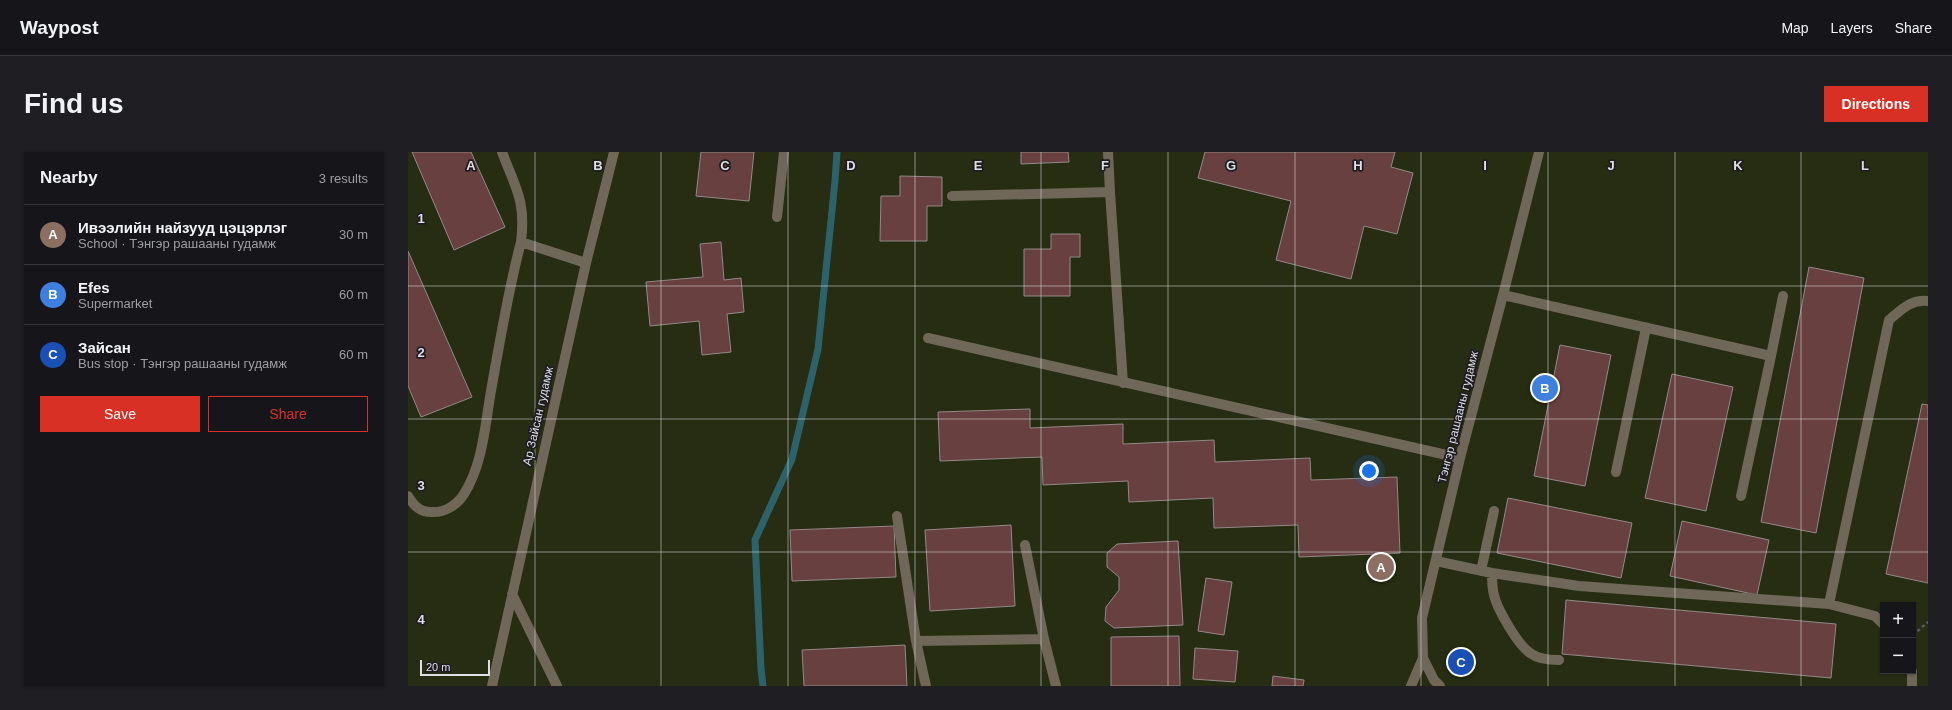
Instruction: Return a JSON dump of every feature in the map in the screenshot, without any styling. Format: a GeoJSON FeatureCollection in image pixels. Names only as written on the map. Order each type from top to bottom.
{"type":"FeatureCollection","features":[{"type":"Feature","properties":{"kind":"street"},"geometry":{"type":"LineString","coordinates":[[408,496],[417,508],[422,510],[434,512],[445,510],[459,500],[471,481],[481,447],[503,321],[521,242],[523,222],[521,199],[502,152]]}},
{"type":"Feature","properties":{"kind":"street","name":"Ар Зайсан гудамж"},"geometry":{"type":"LineString","coordinates":[[492,686],[586,263],[614,152]]}},
{"type":"Feature","properties":{"kind":"street"},"geometry":{"type":"LineString","coordinates":[[777,217],[784,152]]}},
{"type":"Feature","properties":{"kind":"street"},"geometry":{"type":"LineString","coordinates":[[1108,152],[1123,383]]}},
{"type":"Feature","properties":{"kind":"street","name":"Тэнгэр рашааны гудамж"},"geometry":{"type":"LineString","coordinates":[[1440,686],[1434,680],[1423,658],[1422,618],[1460,458],[1504,295],[1539,152]]}},
{"type":"Feature","properties":{"kind":"street"},"geometry":{"type":"LineString","coordinates":[[952,196],[1110,192]]}},
{"type":"Feature","properties":{"kind":"street"},"geometry":{"type":"LineString","coordinates":[[521,242],[586,263]]}},
{"type":"Feature","properties":{"kind":"street"},"geometry":{"type":"LineString","coordinates":[[1504,295],[1771,356]]}},
{"type":"Feature","properties":{"kind":"street"},"geometry":{"type":"LineString","coordinates":[[1741,496],[1784,296]]}},
{"type":"Feature","properties":{"kind":"street"},"geometry":{"type":"LineString","coordinates":[[1828,604],[1889,320],[1911,303],[1922,300],[1928,301]]}},
{"type":"Feature","properties":{"kind":"street"},"geometry":{"type":"LineString","coordinates":[[1616,472],[1646,328]]}},
{"type":"Feature","properties":{"kind":"street"},"geometry":{"type":"LineString","coordinates":[[928,338],[1460,458]]}},
{"type":"Feature","properties":{"kind":"street"},"geometry":{"type":"LineString","coordinates":[[1482,571],[1494,510]]}},
{"type":"Feature","properties":{"kind":"street"},"geometry":{"type":"LineString","coordinates":[[897,516],[916,640],[926,686]]}},
{"type":"Feature","properties":{"kind":"street"},"geometry":{"type":"LineString","coordinates":[[1025,545],[1044,639],[1056,686]]}},
{"type":"Feature","properties":{"kind":"street"},"geometry":{"type":"LineString","coordinates":[[1436,561],[1492,573],[1579,586],[1828,604],[1875,616],[1880,621]]}},
{"type":"Feature","properties":{"kind":"street"},"geometry":{"type":"LineString","coordinates":[[1492,573],[1493,593],[1498,609],[1529,653],[1547,660],[1559,660]]}},
{"type":"Feature","properties":{"kind":"street"},"geometry":{"type":"LineString","coordinates":[[512,594],[557,686]]}},
{"type":"Feature","properties":{"kind":"street"},"geometry":{"type":"LineString","coordinates":[[916,640],[1044,639]]}},
{"type":"Feature","properties":{"kind":"street"},"geometry":{"type":"LineString","coordinates":[[1411,686],[1423,658]]}},
{"type":"Feature","properties":{"kind":"street"},"geometry":{"type":"LineString","coordinates":[[1912,674],[1912,686]]}},
{"type":"Feature","properties":{"kind":"path"},"geometry":{"type":"LineString","coordinates":[[1916,632],[1928,622]]}},
{"type":"Feature","properties":{"kind":"green space"},"geometry":{"type":"Polygon","coordinates":[[[408,152],[1928,152],[1928,686],[408,686],[408,152]]]}},
{"type":"Feature","properties":{"kind":"building"},"geometry":{"type":"Polygon","coordinates":[[[412,152],[471,152],[505,227],[454,250],[412,152]]]}},
{"type":"Feature","properties":{"kind":"building"},"geometry":{"type":"Polygon","coordinates":[[[701,152],[754,152],[749,201],[696,196],[701,152]]]}},
{"type":"Feature","properties":{"kind":"building"},"geometry":{"type":"Polygon","coordinates":[[[1021,152],[1068,152],[1069,162],[1021,164],[1021,152]]]}},
{"type":"Feature","properties":{"kind":"building"},"geometry":{"type":"Polygon","coordinates":[[[1205,152],[1395,152],[1391,167],[1413,173],[1397,234],[1364,226],[1351,279],[1276,260],[1291,201],[1198,178],[1205,152]]]}},
{"type":"Feature","properties":{"kind":"building"},"geometry":{"type":"Polygon","coordinates":[[[900,176],[942,177],[942,206],[927,206],[927,241],[880,241],[881,196],[900,196],[900,176]]]}},
{"type":"Feature","properties":{"kind":"building"},"geometry":{"type":"Polygon","coordinates":[[[1051,234],[1080,234],[1080,257],[1070,257],[1070,296],[1024,296],[1024,249],[1051,249],[1051,234]]]}},
{"type":"Feature","properties":{"kind":"building"},"geometry":{"type":"Polygon","coordinates":[[[721,242],[724,280],[741,278],[744,312],[727,314],[731,352],[702,355],[699,321],[650,326],[646,282],[703,277],[700,244],[721,242]]]}},
{"type":"Feature","properties":{"kind":"building"},"geometry":{"type":"Polygon","coordinates":[[[408,251],[472,397],[421,417],[408,386],[408,251]]]}},
{"type":"Feature","properties":{"kind":"building"},"geometry":{"type":"Polygon","coordinates":[[[1809,267],[1864,278],[1816,533],[1761,522],[1809,267]]]}},
{"type":"Feature","properties":{"kind":"building"},"geometry":{"type":"Polygon","coordinates":[[[1560,345],[1611,355],[1585,486],[1534,476],[1560,345]]]}},
{"type":"Feature","properties":{"kind":"building"},"geometry":{"type":"Polygon","coordinates":[[[1672,374],[1733,387],[1706,511],[1645,498],[1672,374]]]}},
{"type":"Feature","properties":{"kind":"building"},"geometry":{"type":"Polygon","coordinates":[[[1922,404],[1928,405],[1928,583],[1886,574],[1922,404]]]}},
{"type":"Feature","properties":{"kind":"building"},"geometry":{"type":"Polygon","coordinates":[[[1030,409],[1030,428],[1123,424],[1123,444],[1214,440],[1215,462],[1310,458],[1311,480],[1397,477],[1400,553],[1299,557],[1298,525],[1214,528],[1213,498],[1129,502],[1128,481],[1043,485],[1042,457],[940,461],[938,412],[1030,409]]]}},
{"type":"Feature","properties":{"kind":"building"},"geometry":{"type":"Polygon","coordinates":[[[1508,498],[1632,523],[1621,578],[1497,553],[1508,498]]]}},
{"type":"Feature","properties":{"kind":"building"},"geometry":{"type":"Polygon","coordinates":[[[1682,521],[1769,540],[1757,595],[1670,576],[1682,521]]]}},
{"type":"Feature","properties":{"kind":"building"},"geometry":{"type":"Polygon","coordinates":[[[1011,525],[1015,606],[930,611],[925,530],[1011,525]]]}},
{"type":"Feature","properties":{"kind":"building"},"geometry":{"type":"Polygon","coordinates":[[[894,526],[896,577],[792,581],[790,530],[894,526]]]}},
{"type":"Feature","properties":{"kind":"building"},"geometry":{"type":"Polygon","coordinates":[[[1178,541],[1183,625],[1114,628],[1105,621],[1106,607],[1119,590],[1119,577],[1107,567],[1107,553],[1117,544],[1178,541]]]}},
{"type":"Feature","properties":{"kind":"building"},"geometry":{"type":"Polygon","coordinates":[[[1206,578],[1232,582],[1224,635],[1198,631],[1206,578]]]}},
{"type":"Feature","properties":{"kind":"building"},"geometry":{"type":"Polygon","coordinates":[[[1566,600],[1836,624],[1831,678],[1562,654],[1566,600]]]}},
{"type":"Feature","properties":{"kind":"building"},"geometry":{"type":"Polygon","coordinates":[[[1179,636],[1180,686],[1111,686],[1111,637],[1179,636]]]}},
{"type":"Feature","properties":{"kind":"building"},"geometry":{"type":"Polygon","coordinates":[[[905,645],[907,686],[804,686],[802,650],[905,645]]]}},
{"type":"Feature","properties":{"kind":"building"},"geometry":{"type":"Polygon","coordinates":[[[1195,648],[1238,651],[1235,682],[1193,679],[1195,648]]]}},
{"type":"Feature","properties":{"kind":"building"},"geometry":{"type":"Polygon","coordinates":[[[1273,676],[1304,680],[1303,686],[1272,686],[1273,676]]]}},
{"type":"Feature","properties":{"kind":"waterway"},"geometry":{"type":"LineString","coordinates":[[763,686],[755,540],[792,459],[818,349],[837,152]]}},
{"type":"Feature","properties":{"kind":"place","name":"Efes"},"geometry":{"type":"Point","coordinates":[1545,388]}},
{"type":"Feature","properties":{"kind":"place","name":"Ивээлийн найзууд цэцэрлэг"},"geometry":{"type":"Point","coordinates":[1381,567]}},
{"type":"Feature","properties":{"kind":"place","name":"Зайсан"},"geometry":{"type":"Point","coordinates":[1461,662]}}]}
